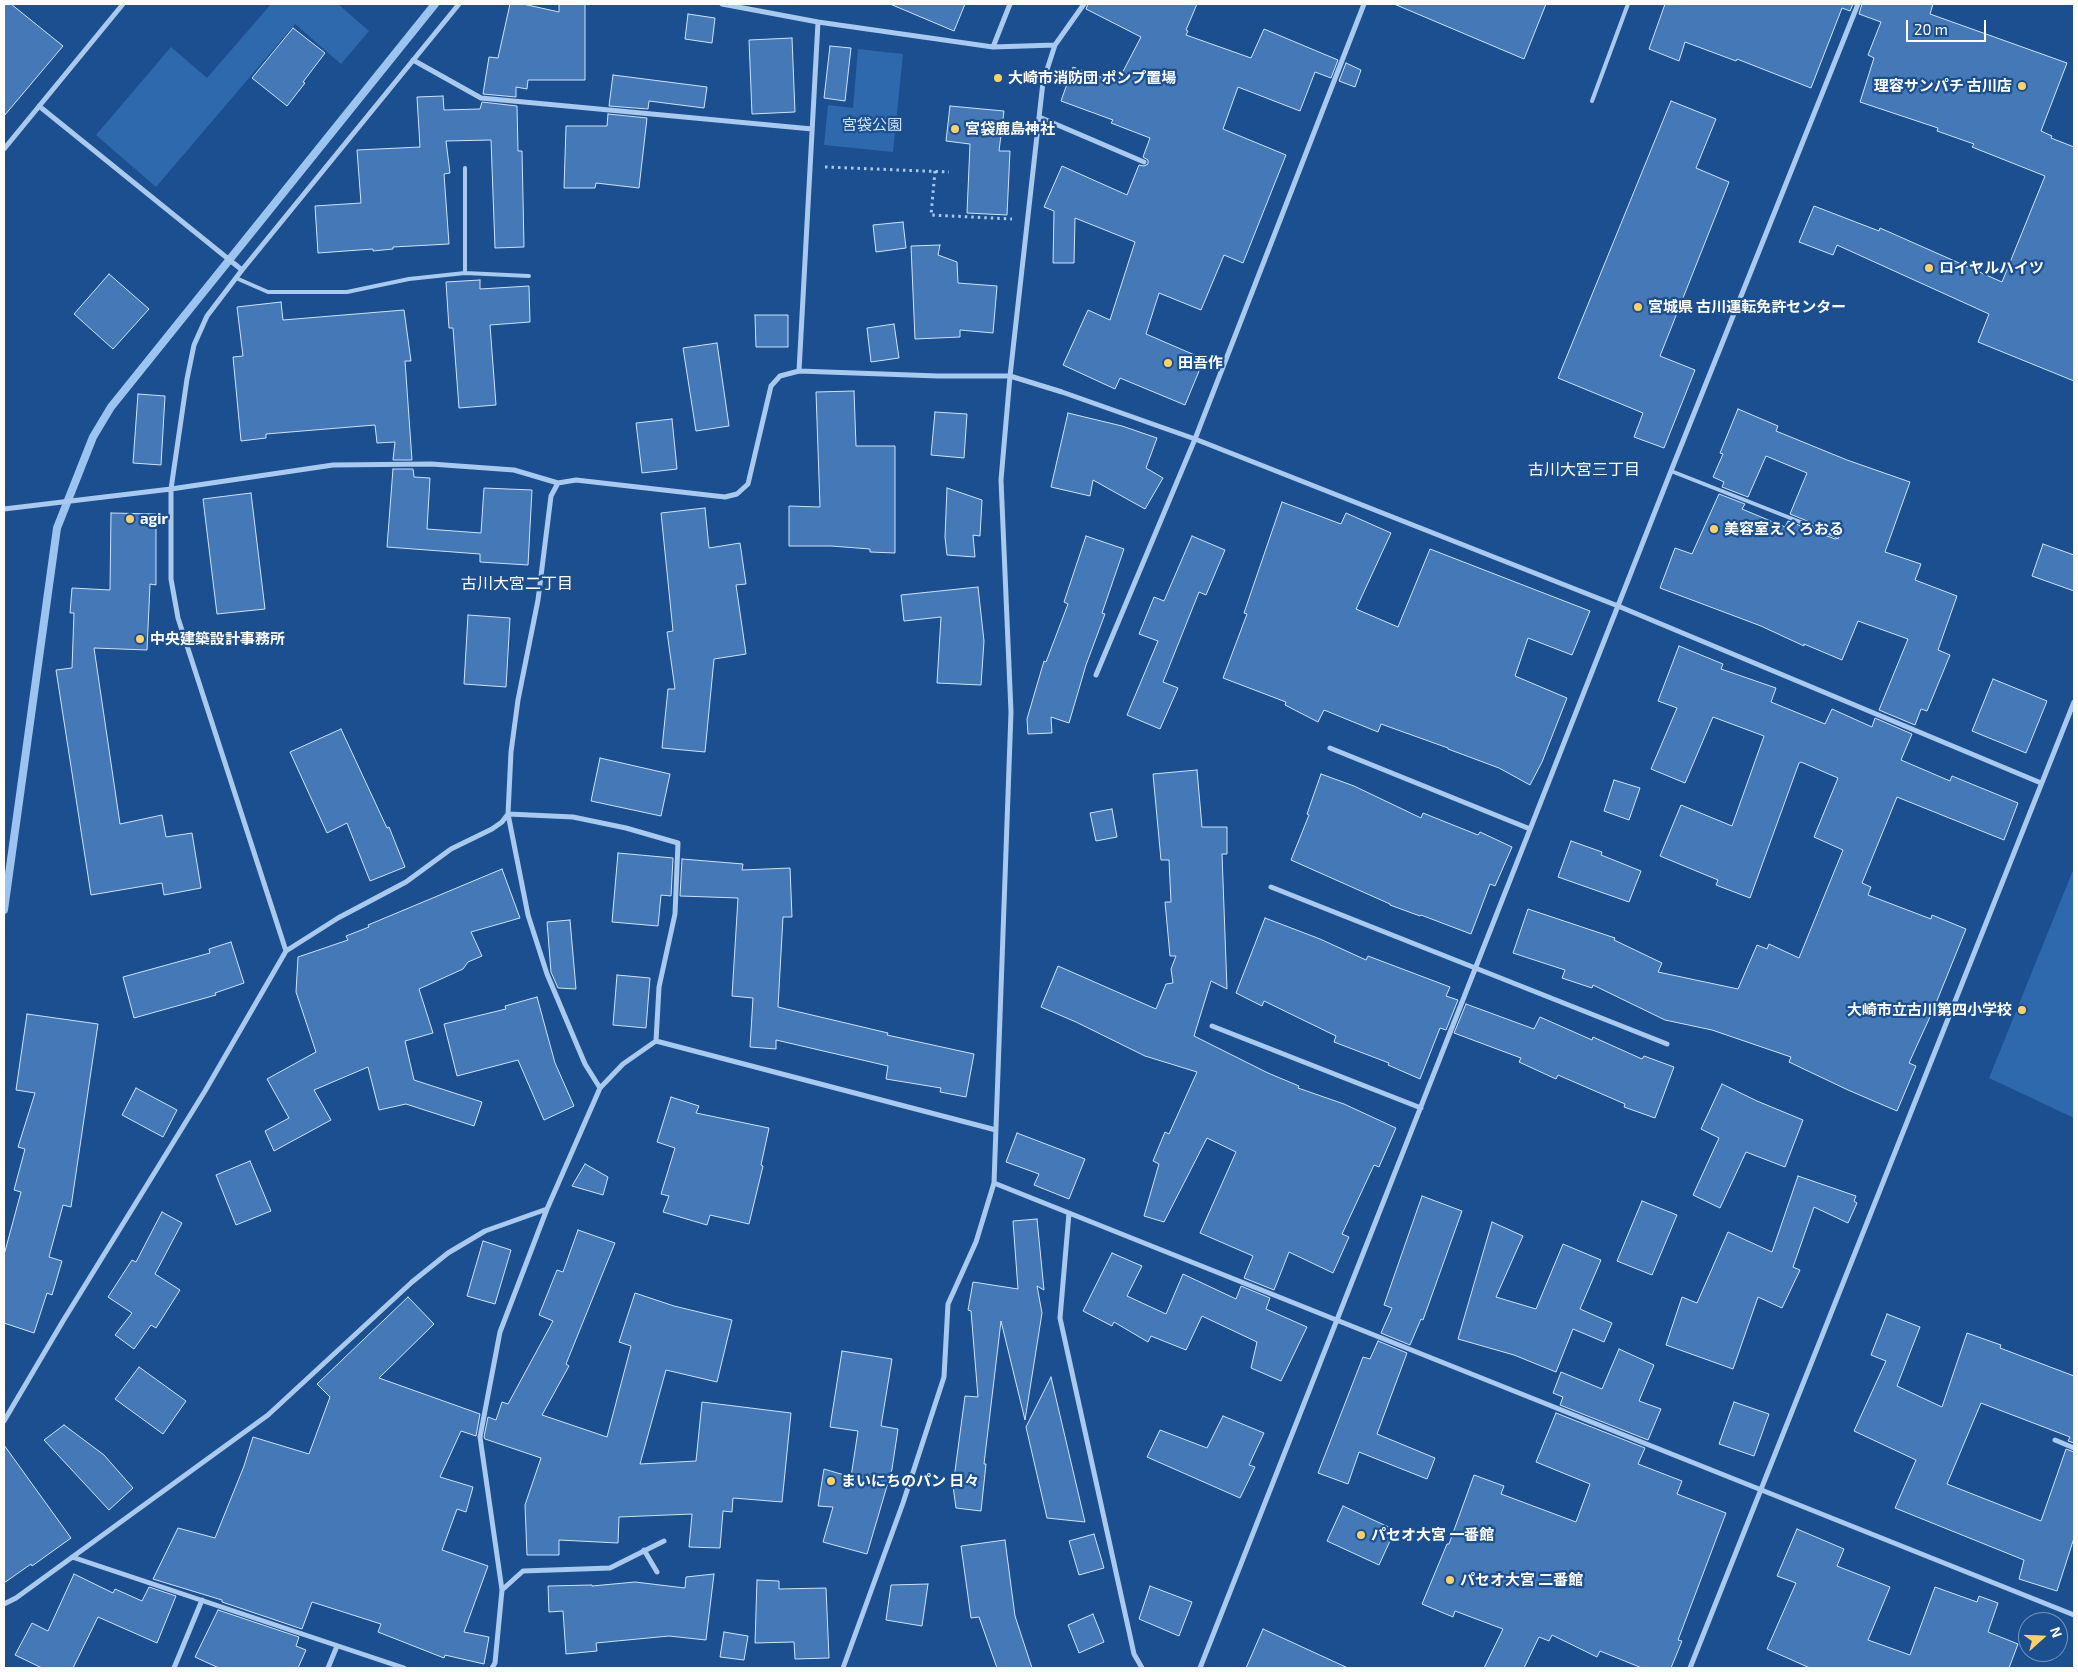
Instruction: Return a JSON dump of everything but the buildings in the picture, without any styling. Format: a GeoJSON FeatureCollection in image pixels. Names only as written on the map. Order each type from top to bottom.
{"type":"FeatureCollection","features":[{"type":"Feature","properties":{"kind":"street"},"geometry":{"type":"LineString","coordinates":[[4,149],[123,4]]}},
{"type":"Feature","properties":{"kind":"street"},"geometry":{"type":"LineString","coordinates":[[286,951],[178,618],[171,579],[171,489],[187,379],[194,345],[207,316],[242,270],[459,4]]}},
{"type":"Feature","properties":{"kind":"street"},"geometry":{"type":"LineString","coordinates":[[722,4],[818,22],[992,47],[1055,46]]}},
{"type":"Feature","properties":{"kind":"street"},"geometry":{"type":"LineString","coordinates":[[992,47],[1010,4]]}},
{"type":"Feature","properties":{"kind":"street"},"geometry":{"type":"LineString","coordinates":[[843,1668],[903,1503],[944,1376],[948,1304],[976,1242],[994,1183],[1011,712],[1000,480],[1043,82],[1055,46],[1084,4]]}},
{"type":"Feature","properties":{"kind":"street"},"geometry":{"type":"LineString","coordinates":[[1096,675],[1195,438],[1364,4]]}},
{"type":"Feature","properties":{"kind":"street"},"geometry":{"type":"LineString","coordinates":[[1200,1668],[1671,471],[1858,4]]}},
{"type":"Feature","properties":{"kind":"street"},"geometry":{"type":"LineString","coordinates":[[799,371],[818,22]]}},
{"type":"Feature","properties":{"kind":"street"},"geometry":{"type":"LineString","coordinates":[[413,60],[481,98],[812,129]]}},
{"type":"Feature","properties":{"kind":"street"},"geometry":{"type":"LineString","coordinates":[[39,106],[242,270]]}},
{"type":"Feature","properties":{"kind":"street"},"geometry":{"type":"LineString","coordinates":[[1039,117],[1144,162]]}},
{"type":"Feature","properties":{"kind":"street"},"geometry":{"type":"LineString","coordinates":[[4,509],[171,489],[332,465],[431,464],[514,470],[558,483],[576,480],[725,497],[737,494],[748,484],[771,386],[780,376],[799,371],[938,376],[1010,376],[1195,438],[1618,606],[2041,783]]}},
{"type":"Feature","properties":{"kind":"street"},"geometry":{"type":"LineString","coordinates":[[558,483],[551,496],[538,600],[518,700],[511,752],[508,814],[528,915],[547,974],[584,1064],[600,1088]]}},
{"type":"Feature","properties":{"kind":"street"},"geometry":{"type":"LineString","coordinates":[[1690,1668],[2074,702]]}},
{"type":"Feature","properties":{"kind":"street"},"geometry":{"type":"LineString","coordinates":[[1330,748],[1530,829]]}},
{"type":"Feature","properties":{"kind":"street"},"geometry":{"type":"LineString","coordinates":[[4,1421],[63,1321],[205,1091],[286,951],[338,918],[406,882],[452,849],[492,829],[502,822],[508,814]]}},
{"type":"Feature","properties":{"kind":"street"},"geometry":{"type":"LineString","coordinates":[[508,814],[573,817],[626,828],[678,843],[675,914],[659,987],[656,1041]]}},
{"type":"Feature","properties":{"kind":"street"},"geometry":{"type":"LineString","coordinates":[[1271,887],[1668,1044]]}},
{"type":"Feature","properties":{"kind":"street"},"geometry":{"type":"LineString","coordinates":[[1212,1026],[1421,1108]]}},
{"type":"Feature","properties":{"kind":"street"},"geometry":{"type":"LineString","coordinates":[[492,1668],[495,1663],[502,1590],[480,1437],[500,1332],[547,1209],[600,1088],[623,1064],[656,1041],[996,1130]]}},
{"type":"Feature","properties":{"kind":"street"},"geometry":{"type":"LineString","coordinates":[[994,1183],[2074,1615]]}},
{"type":"Feature","properties":{"kind":"street"},"geometry":{"type":"LineString","coordinates":[[4,1604],[16,1598],[268,1415],[412,1282],[448,1253],[485,1231],[547,1209]]}},
{"type":"Feature","properties":{"kind":"street"},"geometry":{"type":"LineString","coordinates":[[1069,1213],[1060,1318],[1134,1654],[1142,1668]]}},
{"type":"Feature","properties":{"kind":"street"},"geometry":{"type":"LineString","coordinates":[[2055,1440],[2074,1448]]}},
{"type":"Feature","properties":{"kind":"street"},"geometry":{"type":"LineString","coordinates":[[502,1590],[523,1571],[610,1568],[664,1541]]}},
{"type":"Feature","properties":{"kind":"street"},"geometry":{"type":"LineString","coordinates":[[644,1550],[657,1572]]}},
{"type":"Feature","properties":{"kind":"street"},"geometry":{"type":"LineString","coordinates":[[72,1557],[404,1668]]}},
{"type":"Feature","properties":{"kind":"street"},"geometry":{"type":"LineString","coordinates":[[174,1668],[202,1600]]}},
{"type":"Feature","properties":{"kind":"street"},"geometry":{"type":"LineString","coordinates":[[328,1668],[337,1646]]}},
{"type":"Feature","properties":{"kind":"lane"},"geometry":{"type":"LineString","coordinates":[[1592,101],[1628,4]]}},
{"type":"Feature","properties":{"kind":"lane"},"geometry":{"type":"LineString","coordinates":[[464,273],[465,168]]}},
{"type":"Feature","properties":{"kind":"lane"},"geometry":{"type":"LineString","coordinates":[[236,278],[268,292],[347,292],[409,279],[464,273],[529,276]]}},
{"type":"Feature","properties":{"kind":"lane"},"geometry":{"type":"LineString","coordinates":[[1671,471],[1836,536]]}},
{"type":"Feature","properties":{"kind":"path"},"geometry":{"type":"LineString","coordinates":[[810,166],[949,172]]}},
{"type":"Feature","properties":{"kind":"path"},"geometry":{"type":"LineString","coordinates":[[934,171],[930,215],[1028,220]]}},
{"type":"Feature","properties":{"kind":"green space"},"geometry":{"type":"Polygon","coordinates":[[[271,4],[338,4],[369,31],[341,64],[295,24],[156,187],[96,135],[171,47],[207,78],[271,4]]]}},
{"type":"Feature","properties":{"kind":"green space","name":"宮袋公園"},"geometry":{"type":"Polygon","coordinates":[[[858,49],[903,54],[893,152],[824,145],[828,105],[853,108],[858,49]]]}},
{"type":"Feature","properties":{"kind":"green space"},"geometry":{"type":"Polygon","coordinates":[[[2074,868],[2074,1118],[1989,1078],[2074,868]]]}},
{"type":"Feature","properties":{"kind":"waterway"},"geometry":{"type":"LineString","coordinates":[[4,910],[57,528],[93,437],[111,407],[435,4]]}},
{"type":"Feature","properties":{"kind":"place","name":"大崎市消防団 ポンプ置場"},"geometry":{"type":"Point","coordinates":[998,78]}},
{"type":"Feature","properties":{"kind":"place","name":"理容サンパチ 古川店"},"geometry":{"type":"Point","coordinates":[2022,86]}},
{"type":"Feature","properties":{"kind":"place","name":"宮袋鹿島神社"},"geometry":{"type":"Point","coordinates":[955,129]}},
{"type":"Feature","properties":{"kind":"place","name":"ロイヤルハイツ"},"geometry":{"type":"Point","coordinates":[1929,268]}},
{"type":"Feature","properties":{"kind":"place","name":"宮城県 古川運転免許センター"},"geometry":{"type":"Point","coordinates":[1638,307]}},
{"type":"Feature","properties":{"kind":"place","name":"田吾作"},"geometry":{"type":"Point","coordinates":[1168,363]}},
{"type":"Feature","properties":{"kind":"place","name":"agir"},"geometry":{"type":"Point","coordinates":[130,519]}},
{"type":"Feature","properties":{"kind":"place","name":"美容室えくろおる"},"geometry":{"type":"Point","coordinates":[1714,529]}},
{"type":"Feature","properties":{"kind":"place","name":"中央建築設計事務所"},"geometry":{"type":"Point","coordinates":[140,639]}},
{"type":"Feature","properties":{"kind":"place","name":"大崎市立古川第四小学校"},"geometry":{"type":"Point","coordinates":[2022,1010]}},
{"type":"Feature","properties":{"kind":"place","name":"まいにちのパン 日々"},"geometry":{"type":"Point","coordinates":[831,1481]}},
{"type":"Feature","properties":{"kind":"place","name":"パセオ大宮 一番館"},"geometry":{"type":"Point","coordinates":[1361,1535]}},
{"type":"Feature","properties":{"kind":"place","name":"パセオ大宮 二番館"},"geometry":{"type":"Point","coordinates":[1450,1580]}},
{"type":"Feature","properties":{"kind":"district","name":"古川大宮三丁目"},"geometry":{"type":"Point","coordinates":[1584,470]}},
{"type":"Feature","properties":{"kind":"district","name":"古川大宮二丁目"},"geometry":{"type":"Point","coordinates":[517,584]}}]}
